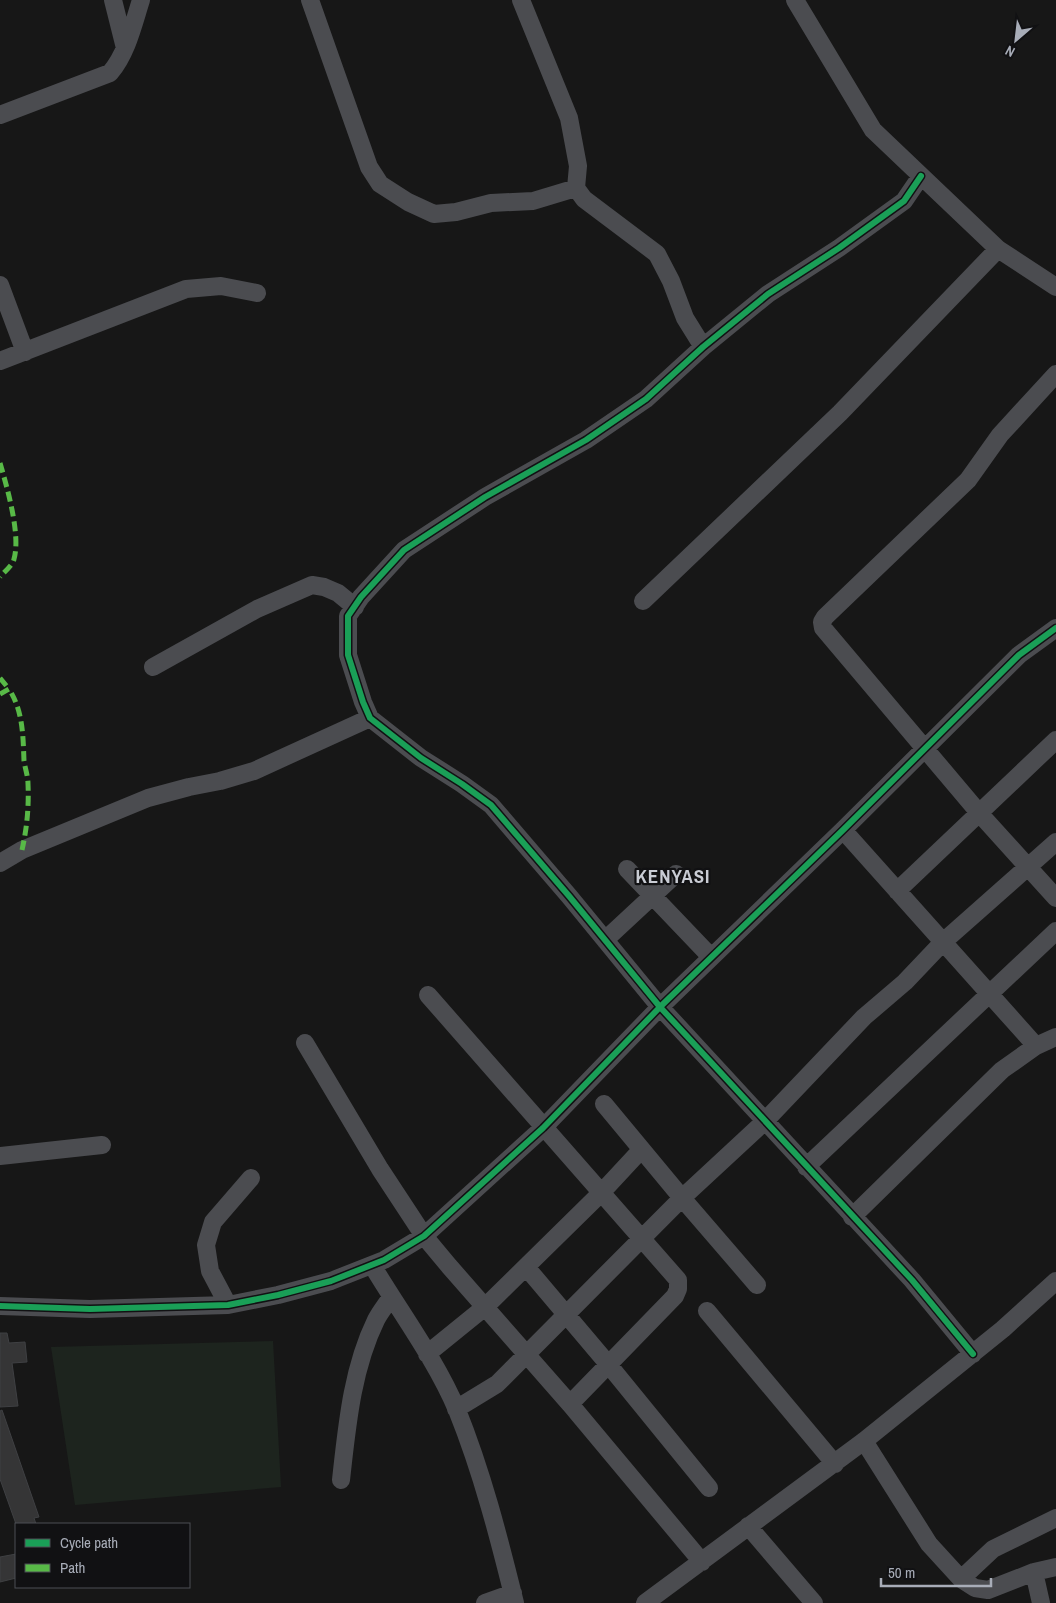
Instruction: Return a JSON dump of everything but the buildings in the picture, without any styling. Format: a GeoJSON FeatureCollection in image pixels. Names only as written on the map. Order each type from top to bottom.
{"type":"FeatureCollection","features":[{"type":"Feature","properties":{"kind":"street"},"geometry":{"type":"LineString","coordinates":[[113,0],[125,48]]}},
{"type":"Feature","properties":{"kind":"street"},"geometry":{"type":"LineString","coordinates":[[0,115],[110,73],[118,64],[125,48],[141,0]]}},
{"type":"Feature","properties":{"kind":"street"},"geometry":{"type":"LineString","coordinates":[[310,0],[369,167],[380,184],[408,202],[434,214],[456,212],[490,203],[533,201],[576,188]]}},
{"type":"Feature","properties":{"kind":"street"},"geometry":{"type":"LineString","coordinates":[[521,0],[569,118],[578,166],[576,188],[584,199],[657,254],[671,281],[685,318],[703,347]]}},
{"type":"Feature","properties":{"kind":"street"},"geometry":{"type":"LineString","coordinates":[[795,0],[873,130],[998,249],[1056,287]]}},
{"type":"Feature","properties":{"kind":"street"},"geometry":{"type":"LineString","coordinates":[[922,176],[904,201],[839,248],[768,294],[703,347],[646,399],[631,410],[586,440],[485,497],[404,550],[361,597],[348,616],[348,655],[370,718],[421,758],[462,784],[490,805],[606,940],[660,1007],[912,1280],[973,1354]]}},
{"type":"Feature","properties":{"kind":"street"},"geometry":{"type":"LineString","coordinates":[[643,600],[840,414],[998,249]]}},
{"type":"Feature","properties":{"kind":"street"},"geometry":{"type":"LineString","coordinates":[[0,285],[25,352]]}},
{"type":"Feature","properties":{"kind":"street"},"geometry":{"type":"LineString","coordinates":[[0,361],[186,288],[221,286],[257,293]]}},
{"type":"Feature","properties":{"kind":"street"},"geometry":{"type":"LineString","coordinates":[[1056,374],[1000,435],[968,480],[822,622],[823,628],[924,748],[980,814],[1056,898]]}},
{"type":"Feature","properties":{"kind":"street"},"geometry":{"type":"LineString","coordinates":[[153,667],[256,609],[312,585],[324,587],[338,593],[355,607]]}},
{"type":"Feature","properties":{"kind":"street"},"geometry":{"type":"LineString","coordinates":[[0,1306],[90,1309],[228,1305],[278,1296],[331,1281],[372,1265],[424,1236],[543,1128],[660,1007],[843,830],[1019,655],[1056,628]]}},
{"type":"Feature","properties":{"kind":"street"},"geometry":{"type":"LineString","coordinates":[[0,863],[22,850],[148,798],[254,771],[370,718]]}},
{"type":"Feature","properties":{"kind":"street"},"geometry":{"type":"LineString","coordinates":[[897,891],[1056,740]]}},
{"type":"Feature","properties":{"kind":"street"},"geometry":{"type":"LineString","coordinates":[[843,830],[1036,1046]]}},
{"type":"Feature","properties":{"kind":"street"},"geometry":{"type":"LineString","coordinates":[[456,1409],[497,1384],[682,1198],[765,1121],[864,1017],[905,982],[943,942],[1056,842]]}},
{"type":"Feature","properties":{"kind":"street"},"geometry":{"type":"LineString","coordinates":[[627,869],[711,957]]}},
{"type":"Feature","properties":{"kind":"street"},"geometry":{"type":"LineString","coordinates":[[606,940],[676,874]]}},
{"type":"Feature","properties":{"kind":"street"},"geometry":{"type":"LineString","coordinates":[[806,1167],[1056,931]]}},
{"type":"Feature","properties":{"kind":"street"},"geometry":{"type":"LineString","coordinates":[[428,995],[678,1280],[678,1289],[675,1296],[570,1404]]}},
{"type":"Feature","properties":{"kind":"street"},"geometry":{"type":"LineString","coordinates":[[852,1217],[1002,1070],[1036,1046],[1056,1037]]}},
{"type":"Feature","properties":{"kind":"street"},"geometry":{"type":"LineString","coordinates":[[306,1043],[380,1169],[424,1236],[526,1356],[570,1404],[702,1562]]}},
{"type":"Feature","properties":{"kind":"street"},"geometry":{"type":"LineString","coordinates":[[604,1104],[757,1285]]}},
{"type":"Feature","properties":{"kind":"street"},"geometry":{"type":"LineString","coordinates":[[0,1156],[102,1145]]}},
{"type":"Feature","properties":{"kind":"street"},"geometry":{"type":"LineString","coordinates":[[427,1354],[485,1307],[602,1192],[641,1150]]}},
{"type":"Feature","properties":{"kind":"street"},"geometry":{"type":"LineString","coordinates":[[228,1305],[210,1271],[206,1245],[213,1222],[251,1178]]}},
{"type":"Feature","properties":{"kind":"street"},"geometry":{"type":"LineString","coordinates":[[372,1265],[427,1354],[456,1409],[484,1483],[514,1598],[485,1603]]}},
{"type":"Feature","properties":{"kind":"street"},"geometry":{"type":"LineString","coordinates":[[526,1267],[709,1488]]}},
{"type":"Feature","properties":{"kind":"street"},"geometry":{"type":"LineString","coordinates":[[645,1603],[835,1464],[1003,1330],[1056,1281]]}},
{"type":"Feature","properties":{"kind":"street"},"geometry":{"type":"LineString","coordinates":[[341,1480],[347,1430],[361,1357],[377,1318],[391,1297]]}},
{"type":"Feature","properties":{"kind":"street"},"geometry":{"type":"LineString","coordinates":[[707,1311],[835,1464]]}},
{"type":"Feature","properties":{"kind":"street"},"geometry":{"type":"LineString","coordinates":[[864,1441],[929,1544],[961,1579],[975,1588],[988,1590],[1034,1572],[1056,1567]]}},
{"type":"Feature","properties":{"kind":"street"},"geometry":{"type":"LineString","coordinates":[[961,1579],[993,1549],[1056,1518]]}},
{"type":"Feature","properties":{"kind":"street"},"geometry":{"type":"LineString","coordinates":[[748,1526],[814,1603]]}},
{"type":"Feature","properties":{"kind":"street"},"geometry":{"type":"LineString","coordinates":[[1034,1572],[1040,1603]]}},
{"type":"Feature","properties":{"kind":"shaded area"},"geometry":{"type":"Polygon","coordinates":[[[273,1341],[281,1487],[75,1505],[51,1347],[273,1341]]]}},
{"type":"Feature","properties":{"kind":"marked path"},"geometry":{"type":"LineString","coordinates":[[0,463],[12,511],[16,537],[13,561],[0,577]]}},
{"type":"Feature","properties":{"kind":"marked path"},"geometry":{"type":"LineString","coordinates":[[0,678],[9,689]]}},
{"type":"Feature","properties":{"kind":"marked path"},"geometry":{"type":"LineString","coordinates":[[0,694],[9,689],[20,715],[24,761],[28,778],[28,809],[22,850]]}},
{"type":"Feature","properties":{"kind":"cycle path"},"geometry":{"type":"LineString","coordinates":[[921,176],[904,201],[839,248],[768,294],[703,347],[646,399],[586,440],[485,497],[404,550],[361,597],[348,616],[348,655],[370,718],[421,758],[491,805],[660,1007],[912,1280],[973,1354]]}},
{"type":"Feature","properties":{"kind":"cycle path"},"geometry":{"type":"LineString","coordinates":[[0,1306],[90,1309],[228,1305],[278,1295],[331,1281],[384,1260],[424,1236],[543,1128],[660,1007],[843,830],[1019,655],[1056,628]]}},
{"type":"Feature","properties":{"kind":"district","name":"KENYASI"},"geometry":{"type":"Point","coordinates":[673,876]}}]}
